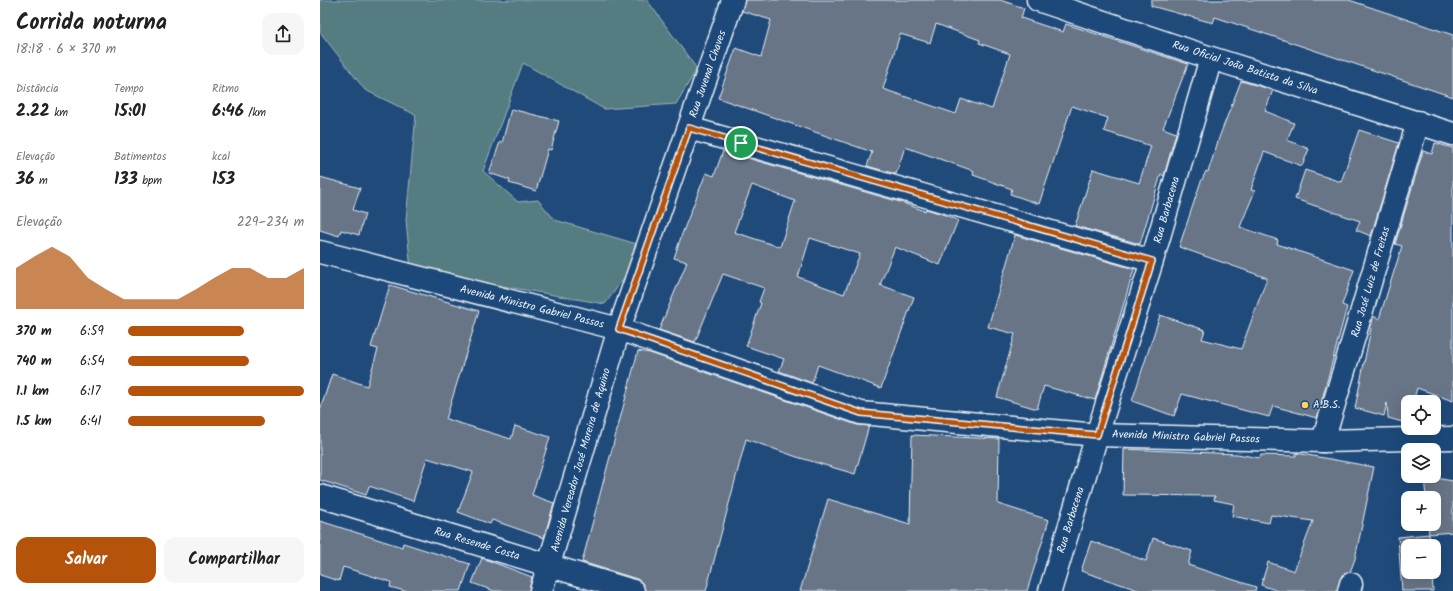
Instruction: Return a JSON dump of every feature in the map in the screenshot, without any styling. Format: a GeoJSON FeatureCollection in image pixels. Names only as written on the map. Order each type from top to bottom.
{"type":"FeatureCollection","features":[{"type":"Feature","properties":{"kind":"street","name":"Rua Juvenal Chaves"},"geometry":{"type":"LineString","coordinates":[[619,329],[733,0]]}},
{"type":"Feature","properties":{"kind":"street","name":"Rua Oficial João Batista da Silva"},"geometry":{"type":"LineString","coordinates":[[1038,0],[1211,58],[1453,134]]}},
{"type":"Feature","properties":{"kind":"street","name":"Rua Barbacena"},"geometry":{"type":"LineString","coordinates":[[1050,591],[1152,261],[1211,58]]}},
{"type":"Feature","properties":{"kind":"street","name":"Rua José Luiz de Freitas"},"geometry":{"type":"LineString","coordinates":[[1323,441],[1418,122]]}},
{"type":"Feature","properties":{"kind":"street"},"geometry":{"type":"LineString","coordinates":[[689,128],[1152,261]]}},
{"type":"Feature","properties":{"kind":"street","name":"Avenida Ministro Gabriel Passos"},"geometry":{"type":"LineString","coordinates":[[320,252],[619,329],[861,413],[1097,435],[1323,441],[1453,438]]}},
{"type":"Feature","properties":{"kind":"street","name":"Avenida Vereador José Moreira de Aquino"},"geometry":{"type":"LineString","coordinates":[[541,591],[619,329]]}},
{"type":"Feature","properties":{"kind":"street","name":"Rua Resende Costa"},"geometry":{"type":"LineString","coordinates":[[320,496],[633,591]]}},
{"type":"Feature","properties":{"kind":"green space"},"geometry":{"type":"Polygon","coordinates":[[[320,0],[647,0],[697,69],[676,104],[604,109],[523,63],[483,171],[518,202],[538,200],[555,220],[647,247],[605,304],[411,270],[406,220],[416,115],[365,90],[320,32],[320,0]]]}},
{"type":"Feature","properties":{"kind":"building"},"geometry":{"type":"Polygon","coordinates":[[[745,0],[1000,0],[1024,8],[1021,18],[1063,32],[1066,24],[1188,64],[1163,128],[1176,133],[1164,176],[1161,174],[1140,244],[1075,226],[1093,169],[1139,183],[1151,146],[1104,131],[1108,118],[1072,106],[1039,204],[1010,194],[1012,189],[973,175],[974,171],[905,147],[896,174],[867,166],[872,152],[718,98],[736,48],[761,57],[771,20],[742,11],[745,0]],[[936,24],[930,43],[900,34],[883,89],[956,114],[961,99],[992,109],[1010,54],[979,43],[980,40],[936,24]]]}},
{"type":"Feature","properties":{"kind":"building"},"geometry":{"type":"Polygon","coordinates":[[[1151,0],[1349,0],[1453,35],[1453,97],[1215,17],[1213,23],[1151,6],[1151,0]]]}},
{"type":"Feature","properties":{"kind":"building"},"geometry":{"type":"Polygon","coordinates":[[[1241,81],[1273,90],[1265,111],[1294,123],[1287,140],[1309,149],[1302,166],[1264,152],[1251,190],[1255,191],[1240,227],[1278,240],[1277,244],[1354,270],[1342,305],[1347,307],[1317,418],[1273,406],[1269,417],[1182,394],[1174,416],[1132,401],[1160,315],[1205,330],[1202,339],[1241,349],[1267,278],[1179,247],[1200,184],[1206,171],[1208,172],[1220,135],[1241,81]]]}},
{"type":"Feature","properties":{"kind":"building"},"geometry":{"type":"Polygon","coordinates":[[[511,109],[559,121],[551,150],[548,149],[536,191],[509,183],[510,180],[489,173],[500,142],[502,143],[511,109]]]}},
{"type":"Feature","properties":{"kind":"building"},"geometry":{"type":"Polygon","coordinates":[[[1359,130],[1399,143],[1371,236],[1356,230],[1360,221],[1295,199],[1305,170],[1341,182],[1359,130]]]}},
{"type":"Feature","properties":{"kind":"building"},"geometry":{"type":"Polygon","coordinates":[[[1435,143],[1453,148],[1453,401],[1441,397],[1441,395],[1436,395],[1417,388],[1415,395],[1401,395],[1401,422],[1388,418],[1387,403],[1384,416],[1355,408],[1373,316],[1379,319],[1402,246],[1395,244],[1423,151],[1432,154],[1435,143]]]}},
{"type":"Feature","properties":{"kind":"building"},"geometry":{"type":"Polygon","coordinates":[[[723,151],[900,202],[925,211],[926,209],[958,220],[940,265],[895,247],[880,285],[914,297],[881,388],[818,365],[812,383],[779,371],[784,359],[746,346],[761,303],[759,302],[764,288],[723,274],[695,342],[659,330],[687,262],[674,258],[682,234],[706,173],[714,176],[723,151]],[[752,185],[734,232],[780,247],[795,201],[752,185]],[[810,238],[798,277],[844,294],[860,254],[810,238]]]}},
{"type":"Feature","properties":{"kind":"building"},"geometry":{"type":"Polygon","coordinates":[[[320,177],[360,188],[353,210],[365,214],[359,235],[341,230],[339,236],[320,230],[320,177]]]}},
{"type":"Feature","properties":{"kind":"building"},"geometry":{"type":"Polygon","coordinates":[[[1015,235],[1134,269],[1095,400],[1044,386],[1037,409],[997,397],[1015,334],[988,327],[1015,235]]]}},
{"type":"Feature","properties":{"kind":"building"},"geometry":{"type":"Polygon","coordinates":[[[390,285],[479,311],[446,419],[511,439],[515,426],[550,437],[532,495],[554,503],[544,538],[492,520],[490,524],[458,512],[473,472],[427,458],[413,501],[369,486],[366,495],[320,480],[320,410],[332,374],[367,386],[378,349],[371,347],[390,285]]]}},
{"type":"Feature","properties":{"kind":"building"},"geometry":{"type":"Polygon","coordinates":[[[638,351],[650,353],[857,425],[869,426],[855,474],[797,457],[746,439],[706,591],[645,591],[642,583],[637,579],[582,562],[638,351]]]}},
{"type":"Feature","properties":{"kind":"building"},"geometry":{"type":"Polygon","coordinates":[[[912,435],[999,439],[998,504],[1049,520],[1027,591],[800,591],[828,499],[910,524],[912,435]]]}},
{"type":"Feature","properties":{"kind":"building"},"geometry":{"type":"Polygon","coordinates":[[[1124,449],[1237,454],[1260,458],[1261,455],[1296,456],[1296,453],[1374,467],[1355,559],[1350,572],[1342,575],[1337,591],[1278,591],[1261,585],[1268,562],[1294,571],[1313,521],[1271,515],[1269,523],[1232,516],[1234,504],[1214,500],[1215,496],[1123,495],[1124,449]]]}},
{"type":"Feature","properties":{"kind":"building"},"geometry":{"type":"Polygon","coordinates":[[[1441,479],[1453,481],[1453,532],[1429,534],[1429,531],[1441,531],[1441,491],[1425,491],[1425,483],[1441,483],[1441,479]]]}},
{"type":"Feature","properties":{"kind":"building"},"geometry":{"type":"Polygon","coordinates":[[[320,521],[402,547],[403,543],[470,564],[461,591],[405,591],[390,587],[391,582],[343,567],[339,581],[320,575],[320,521]]]}},
{"type":"Feature","properties":{"kind":"building"},"geometry":{"type":"Polygon","coordinates":[[[1429,534],[1429,539],[1401,539],[1401,578],[1398,537],[1429,534]]]}},
{"type":"Feature","properties":{"kind":"building"},"geometry":{"type":"Polygon","coordinates":[[[1153,538],[1192,551],[1188,565],[1256,587],[1255,591],[1141,591],[1081,571],[1091,541],[1146,561],[1153,538]]]}},
{"type":"Feature","properties":{"kind":"building"},"geometry":{"type":"Polygon","coordinates":[[[482,558],[532,577],[529,591],[494,591],[472,583],[482,558]]]}},
{"type":"Feature","properties":{"kind":"building"},"geometry":{"type":"Polygon","coordinates":[[[1401,579],[1432,579],[1433,591],[1402,591],[1401,579]]]}},
{"type":"Feature","properties":{"kind":"place","name":"A.B.S."},"geometry":{"type":"Point","coordinates":[1305,405]}},
{"type":"Feature","properties":{"kind":"route"},"geometry":{"type":"LineString","coordinates":[[689,128],[741,143],[1152,261],[1097,435],[861,413],[619,329],[689,128]]}}]}
